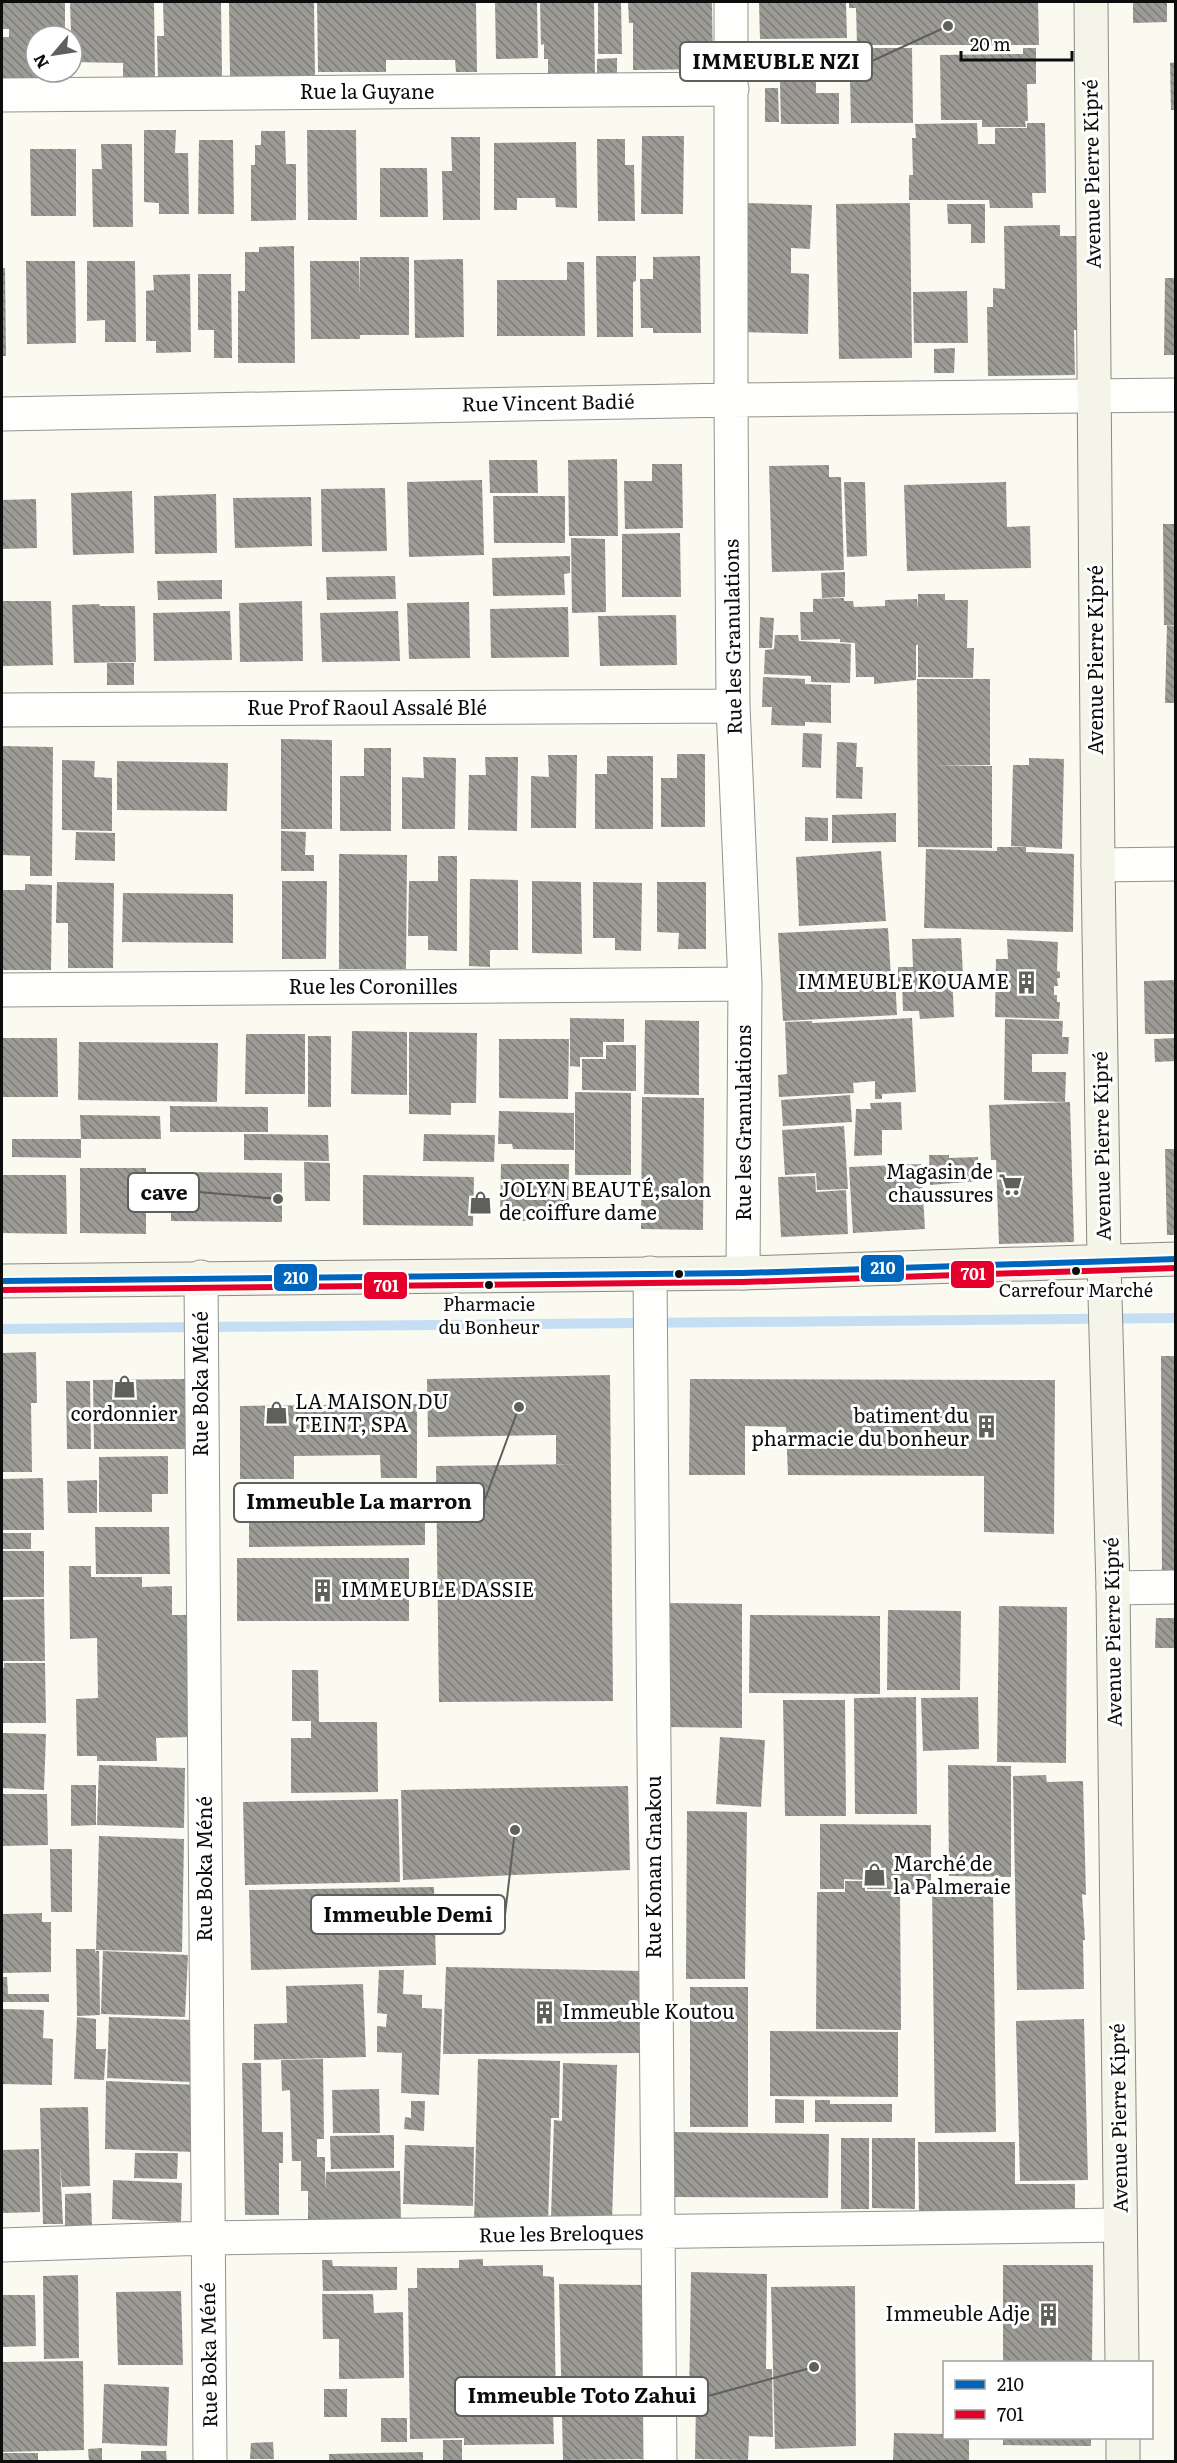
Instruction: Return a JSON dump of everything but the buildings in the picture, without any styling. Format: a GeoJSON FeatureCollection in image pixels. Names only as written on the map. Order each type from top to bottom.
{"type":"FeatureCollection","features":[{"type":"Feature","properties":{"kind":"street","name":"Rue les Granulations"},"geometry":{"type":"LineString","coordinates":[[731,2],[730,400],[733,706],[745,984],[743,1273]]}},
{"type":"Feature","properties":{"kind":"street","name":"Avenue Pierre Kipré"},"geometry":{"type":"LineString","coordinates":[[1091,2],[1098,865],[1104,1260],[1113,1588],[1122,2361]]}},
{"type":"Feature","properties":{"kind":"street","name":"Rue la Guyane"},"geometry":{"type":"LineString","coordinates":[[2,95],[732,89]]}},
{"type":"Feature","properties":{"kind":"street","name":"Rue Vincent Badié"},"geometry":{"type":"LineString","coordinates":[[2,414],[730,400],[1176,395]]}},
{"type":"Feature","properties":{"kind":"street","name":"Rue Prof Raoul Assalé Blé"},"geometry":{"type":"LineString","coordinates":[[2,710],[733,706]]}},
{"type":"Feature","properties":{"kind":"street"},"geometry":{"type":"LineString","coordinates":[[1098,865],[1176,864]]}},
{"type":"Feature","properties":{"kind":"street","name":"Rue les Coronilles"},"geometry":{"type":"LineString","coordinates":[[2,990],[745,984]]}},
{"type":"Feature","properties":{"kind":"street"},"geometry":{"type":"LineString","coordinates":[[2,1281],[201,1277],[743,1273],[1176,1259]]}},
{"type":"Feature","properties":{"kind":"street","name":"Rue Konan Gnakou"},"geometry":{"type":"LineString","coordinates":[[650,1273],[660,2462]]}},
{"type":"Feature","properties":{"kind":"street","name":"Rue Boka Méné"},"geometry":{"type":"LineString","coordinates":[[201,1277],[210,2462]]}},
{"type":"Feature","properties":{"kind":"street"},"geometry":{"type":"LineString","coordinates":[[1113,1588],[1176,1587]]}},
{"type":"Feature","properties":{"kind":"street","name":"Rue les Breloques"},"geometry":{"type":"LineString","coordinates":[[2,2245],[207,2238],[1120,2225]]}},
{"type":"Feature","properties":{"kind":"street"},"geometry":{"type":"LineString","coordinates":[[1123,2439],[1123,2462]]}},
{"type":"Feature","properties":{"kind":"waterway"},"geometry":{"type":"LineString","coordinates":[[2,1329],[1176,1318]]}},
{"type":"Feature","properties":{"kind":"transit line","name":"210"},"geometry":{"type":"LineString","coordinates":[[2,1281],[743,1273],[1176,1259]]}},
{"type":"Feature","properties":{"kind":"transit line","name":"701"},"geometry":{"type":"LineString","coordinates":[[2,1290],[743,1282],[1176,1268]]}},
{"type":"Feature","properties":{"kind":"place","name":"IMMEUBLE NZI"},"geometry":{"type":"Point","coordinates":[948,26]}},
{"type":"Feature","properties":{"kind":"place","name":"IMMEUBLE KOUAME"},"geometry":{"type":"Point","coordinates":[1027,982]}},
{"type":"Feature","properties":{"kind":"place","name":"Magasin de chaussures"},"geometry":{"type":"Point","coordinates":[1011,1184]}},
{"type":"Feature","properties":{"kind":"place","name":"cave"},"geometry":{"type":"Point","coordinates":[278,1199]}},
{"type":"Feature","properties":{"kind":"place","name":"JOLYN BEAUTÉ,salon de coiffure dame"},"geometry":{"type":"Point","coordinates":[481,1202]}},
{"type":"Feature","properties":{"kind":"place","name":"Carrefour Marché"},"geometry":{"type":"Point","coordinates":[1076,1271]}},
{"type":"Feature","properties":{"kind":"place","name":"Pharmacie du Bonheur"},"geometry":{"type":"Point","coordinates":[489,1285]}},
{"type":"Feature","properties":{"kind":"place","name":"cordonnier"},"geometry":{"type":"Point","coordinates":[124,1386]}},
{"type":"Feature","properties":{"kind":"place","name":"Immeuble La marron"},"geometry":{"type":"Point","coordinates":[519,1407]}},
{"type":"Feature","properties":{"kind":"place","name":"LA MAISON DU TEINT, SPA"},"geometry":{"type":"Point","coordinates":[277,1413]}},
{"type":"Feature","properties":{"kind":"place","name":"batiment du pharmacie du bonheur"},"geometry":{"type":"Point","coordinates":[987,1427]}},
{"type":"Feature","properties":{"kind":"place","name":"IMMEUBLE DASSIE"},"geometry":{"type":"Point","coordinates":[323,1590]}},
{"type":"Feature","properties":{"kind":"place","name":"Immeuble Demi"},"geometry":{"type":"Point","coordinates":[515,1830]}},
{"type":"Feature","properties":{"kind":"place","name":"Marché de la Palmeraie"},"geometry":{"type":"Point","coordinates":[875,1875]}},
{"type":"Feature","properties":{"kind":"place","name":"Immeuble Koutou"},"geometry":{"type":"Point","coordinates":[544,2012]}},
{"type":"Feature","properties":{"kind":"place","name":"Immeuble Adje"},"geometry":{"type":"Point","coordinates":[1048,2314]}},
{"type":"Feature","properties":{"kind":"place","name":"Immeuble Toto Zahui"},"geometry":{"type":"Point","coordinates":[814,2367]}}]}
